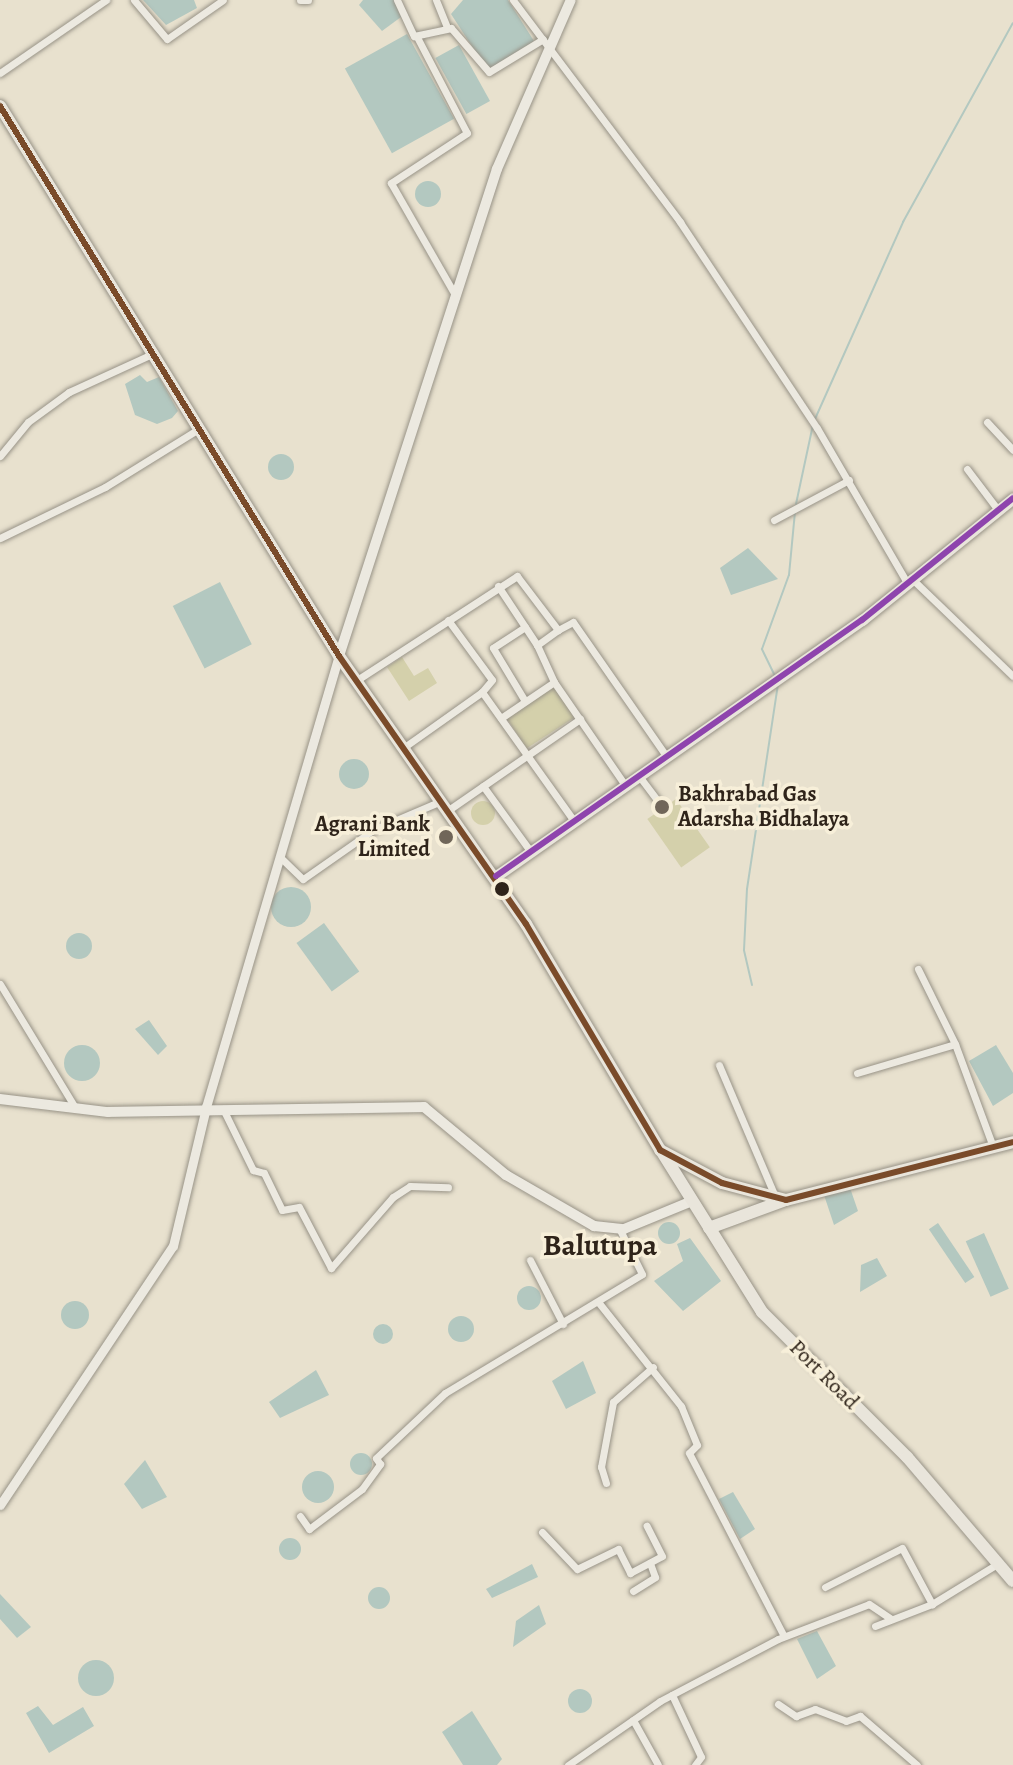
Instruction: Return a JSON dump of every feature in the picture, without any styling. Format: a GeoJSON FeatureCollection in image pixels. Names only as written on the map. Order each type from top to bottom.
{"type":"FeatureCollection","features":[{"type":"Feature","properties":{"kind":"highway","name":"Port Road"},"geometry":{"type":"LineString","coordinates":[[0,106],[156,352],[339,656],[496,876],[660,1150],[768,1318],[907,1457],[1013,1581]]}},
{"type":"Feature","properties":{"kind":"highway"},"geometry":{"type":"LineString","coordinates":[[709,1228],[781,1199],[1013,1142]]}},
{"type":"Feature","properties":{"kind":"highway"},"geometry":{"type":"LineString","coordinates":[[660,1150],[722,1183],[781,1199]]}},
{"type":"Feature","properties":{"kind":"main road"},"geometry":{"type":"LineString","coordinates":[[339,656],[454,293],[547,42],[571,0]]}},
{"type":"Feature","properties":{"kind":"main road"},"geometry":{"type":"LineString","coordinates":[[496,876],[862,620],[907,577],[1013,498]]}},
{"type":"Feature","properties":{"kind":"main road"},"geometry":{"type":"LineString","coordinates":[[0,1099],[77,1111],[206,1107],[424,1107],[506,1175],[594,1226],[619,1228],[692,1201]]}},
{"type":"Feature","properties":{"kind":"street"},"geometry":{"type":"LineString","coordinates":[[0,73],[106,0]]}},
{"type":"Feature","properties":{"kind":"street"},"geometry":{"type":"LineString","coordinates":[[134,0],[167,39],[223,0]]}},
{"type":"Feature","properties":{"kind":"street"},"geometry":{"type":"LineString","coordinates":[[300,0],[308,0]]}},
{"type":"Feature","properties":{"kind":"street"},"geometry":{"type":"LineString","coordinates":[[397,0],[467,133],[391,183],[454,293]]}},
{"type":"Feature","properties":{"kind":"street"},"geometry":{"type":"LineString","coordinates":[[436,0],[447,27],[489,72],[547,42]]}},
{"type":"Feature","properties":{"kind":"street"},"geometry":{"type":"LineString","coordinates":[[513,0],[547,42],[808,413],[907,577],[1013,676]]}},
{"type":"Feature","properties":{"kind":"street"},"geometry":{"type":"LineString","coordinates":[[417,37],[447,27]]}},
{"type":"Feature","properties":{"kind":"street"},"geometry":{"type":"LineString","coordinates":[[0,456],[28,422],[69,392],[156,352]]}},
{"type":"Feature","properties":{"kind":"street"},"geometry":{"type":"LineString","coordinates":[[987,422],[1013,450]]}},
{"type":"Feature","properties":{"kind":"street"},"geometry":{"type":"LineString","coordinates":[[0,538],[105,487],[202,427]]}},
{"type":"Feature","properties":{"kind":"street"},"geometry":{"type":"LineString","coordinates":[[967,469],[998,510]]}},
{"type":"Feature","properties":{"kind":"street"},"geometry":{"type":"LineString","coordinates":[[774,520],[849,480]]}},
{"type":"Feature","properties":{"kind":"street"},"geometry":{"type":"LineString","coordinates":[[357,680],[498,586],[519,577],[558,630]]}},
{"type":"Feature","properties":{"kind":"street"},"geometry":{"type":"LineString","coordinates":[[498,586],[537,645],[554,682],[625,785]]}},
{"type":"Feature","properties":{"kind":"street"},"geometry":{"type":"LineString","coordinates":[[403,748],[482,692],[492,680],[448,620]]}},
{"type":"Feature","properties":{"kind":"street"},"geometry":{"type":"LineString","coordinates":[[537,645],[573,622],[666,756]]}},
{"type":"Feature","properties":{"kind":"street"},"geometry":{"type":"LineString","coordinates":[[525,627],[493,648],[525,701]]}},
{"type":"Feature","properties":{"kind":"street"},"geometry":{"type":"LineString","coordinates":[[0,1505],[173,1246],[206,1107],[282,859],[339,656]]}},
{"type":"Feature","properties":{"kind":"street"},"geometry":{"type":"LineString","coordinates":[[501,718],[554,682]]}},
{"type":"Feature","properties":{"kind":"street"},"geometry":{"type":"LineString","coordinates":[[482,692],[574,821]]}},
{"type":"Feature","properties":{"kind":"street"},"geometry":{"type":"LineString","coordinates":[[282,859],[303,879],[373,830],[444,806],[483,786],[580,719]]}},
{"type":"Feature","properties":{"kind":"street"},"geometry":{"type":"LineString","coordinates":[[639,776],[660,804]]}},
{"type":"Feature","properties":{"kind":"street"},"geometry":{"type":"LineString","coordinates":[[483,786],[531,852]]}},
{"type":"Feature","properties":{"kind":"street"},"geometry":{"type":"LineString","coordinates":[[918,969],[955,1044],[993,1148]]}},
{"type":"Feature","properties":{"kind":"street"},"geometry":{"type":"LineString","coordinates":[[0,984],[77,1111]]}},
{"type":"Feature","properties":{"kind":"street"},"geometry":{"type":"LineString","coordinates":[[857,1073],[955,1044]]}},
{"type":"Feature","properties":{"kind":"street"},"geometry":{"type":"LineString","coordinates":[[719,1065],[781,1199]]}},
{"type":"Feature","properties":{"kind":"street"},"geometry":{"type":"LineString","coordinates":[[222,1107],[253,1170],[264,1173],[282,1210],[299,1207],[331,1268],[393,1197],[410,1186],[448,1187]]}},
{"type":"Feature","properties":{"kind":"street"},"geometry":{"type":"LineString","coordinates":[[300,1516],[309,1529],[362,1489],[380,1464],[376,1458],[445,1393],[599,1303],[642,1274],[619,1228]]}},
{"type":"Feature","properties":{"kind":"street"},"geometry":{"type":"LineString","coordinates":[[530,1260],[563,1324]]}},
{"type":"Feature","properties":{"kind":"street"},"geometry":{"type":"LineString","coordinates":[[599,1303],[681,1406],[697,1445],[689,1453],[784,1636]]}},
{"type":"Feature","properties":{"kind":"street"},"geometry":{"type":"LineString","coordinates":[[606,1483],[601,1467],[613,1402],[653,1367]]}},
{"type":"Feature","properties":{"kind":"street"},"geometry":{"type":"LineString","coordinates":[[542,1532],[577,1569],[618,1549],[630,1573],[662,1556],[647,1526]]}},
{"type":"Feature","properties":{"kind":"street"},"geometry":{"type":"LineString","coordinates":[[825,1587],[900,1547],[932,1604]]}},
{"type":"Feature","properties":{"kind":"street"},"geometry":{"type":"LineString","coordinates":[[633,1591],[655,1577],[650,1563]]}},
{"type":"Feature","properties":{"kind":"street"},"geometry":{"type":"LineString","coordinates":[[875,1626],[932,1604],[997,1564]]}},
{"type":"Feature","properties":{"kind":"street"},"geometry":{"type":"LineString","coordinates":[[568,1765],[672,1695],[784,1636],[869,1604],[890,1618]]}},
{"type":"Feature","properties":{"kind":"street"},"geometry":{"type":"LineString","coordinates":[[672,1695],[701,1757],[695,1765]]}},
{"type":"Feature","properties":{"kind":"street"},"geometry":{"type":"LineString","coordinates":[[778,1704],[796,1716],[815,1709],[846,1721],[860,1716],[917,1765]]}},
{"type":"Feature","properties":{"kind":"street"},"geometry":{"type":"LineString","coordinates":[[633,1720],[658,1765]]}},
{"type":"Feature","properties":{"kind":"shaded area"},"geometry":{"type":"Polygon","coordinates":[[[143,0],[194,0],[197,8],[166,25],[143,0]]]}},
{"type":"Feature","properties":{"kind":"shaded area"},"geometry":{"type":"Polygon","coordinates":[[[363,0],[394,0],[401,17],[382,31],[359,5],[363,0]]]}},
{"type":"Feature","properties":{"kind":"shaded area"},"geometry":{"type":"Polygon","coordinates":[[[463,0],[508,0],[534,41],[491,69],[484,65],[451,14],[463,0]]]}},
{"type":"Feature","properties":{"kind":"shaded area"},"geometry":{"type":"Polygon","coordinates":[[[407,34],[454,119],[392,153],[345,68],[407,34]]]}},
{"type":"Feature","properties":{"kind":"shaded area"},"geometry":{"type":"Polygon","coordinates":[[[459,45],[490,101],[466,114],[435,58],[459,45]]]}},
{"type":"Feature","properties":{"kind":"shaded area"},"geometry":{"type":"Polygon","coordinates":[[[428,181],[437,185],[441,194],[437,203],[428,207],[419,203],[415,194],[419,185],[428,181]]]}},
{"type":"Feature","properties":{"kind":"shaded area"},"geometry":{"type":"Polygon","coordinates":[[[140,375],[147,382],[159,377],[178,411],[172,418],[157,424],[135,415],[125,384],[140,375]]]}},
{"type":"Feature","properties":{"kind":"shaded area"},"geometry":{"type":"Polygon","coordinates":[[[281,454],[290,458],[294,467],[290,476],[281,480],[272,476],[268,467],[272,458],[281,454]]]}},
{"type":"Feature","properties":{"kind":"shaded area"},"geometry":{"type":"Polygon","coordinates":[[[748,548],[778,579],[731,595],[720,568],[748,548]]]}},
{"type":"Feature","properties":{"kind":"shaded area"},"geometry":{"type":"Polygon","coordinates":[[[220,582],[252,644],[205,668],[173,606],[220,582]]]}},
{"type":"Feature","properties":{"kind":"shaded area"},"geometry":{"type":"Polygon","coordinates":[[[402,657],[414,676],[428,668],[437,683],[409,701],[387,667],[402,657]]]}},
{"type":"Feature","properties":{"kind":"shaded area"},"geometry":{"type":"Polygon","coordinates":[[[555,686],[575,717],[527,749],[506,718],[555,686]]]}},
{"type":"Feature","properties":{"kind":"shaded area"},"geometry":{"type":"Polygon","coordinates":[[[354,759],[365,763],[369,774],[365,785],[354,789],[343,785],[339,774],[343,763],[354,759]]]}},
{"type":"Feature","properties":{"kind":"shaded area"},"geometry":{"type":"Polygon","coordinates":[[[676,799],[710,847],[681,867],[647,819],[676,799]]]}},
{"type":"Feature","properties":{"kind":"shaded area"},"geometry":{"type":"Polygon","coordinates":[[[483,801],[492,804],[495,813],[492,822],[483,825],[474,822],[471,813],[474,804],[483,801]]]}},
{"type":"Feature","properties":{"kind":"shaded area"},"geometry":{"type":"Polygon","coordinates":[[[291,887],[305,893],[311,907],[305,921],[291,927],[277,921],[271,907],[277,893],[291,887]]]}},
{"type":"Feature","properties":{"kind":"shaded area"},"geometry":{"type":"Polygon","coordinates":[[[324,923],[359,972],[332,992],[296,943],[324,923]]]}},
{"type":"Feature","properties":{"kind":"shaded area"},"geometry":{"type":"Polygon","coordinates":[[[79,933],[88,937],[92,946],[88,955],[79,959],[70,955],[66,946],[70,937],[79,933]]]}},
{"type":"Feature","properties":{"kind":"shaded area"},"geometry":{"type":"Polygon","coordinates":[[[149,1020],[167,1046],[158,1055],[135,1029],[149,1020]]]}},
{"type":"Feature","properties":{"kind":"shaded area"},"geometry":{"type":"Polygon","coordinates":[[[82,1045],[94,1051],[100,1063],[94,1075],[82,1081],[70,1075],[64,1063],[70,1051],[82,1045]]]}},
{"type":"Feature","properties":{"kind":"shaded area"},"geometry":{"type":"Polygon","coordinates":[[[996,1045],[1013,1073],[1013,1093],[993,1106],[969,1061],[996,1045]]]}},
{"type":"Feature","properties":{"kind":"shaded area"},"geometry":{"type":"Polygon","coordinates":[[[849,1185],[858,1211],[834,1225],[823,1192],[849,1185]]]}},
{"type":"Feature","properties":{"kind":"shaded area"},"geometry":{"type":"Polygon","coordinates":[[[669,1222],[677,1225],[680,1233],[677,1241],[669,1244],[661,1241],[658,1233],[661,1225],[669,1222]]]}},
{"type":"Feature","properties":{"kind":"shaded area"},"geometry":{"type":"Polygon","coordinates":[[[938,1223],[974,1277],[965,1283],[929,1229],[938,1223]]]}},
{"type":"Feature","properties":{"kind":"shaded area"},"geometry":{"type":"Polygon","coordinates":[[[984,1233],[1009,1289],[991,1297],[966,1241],[984,1233]]]}},
{"type":"Feature","properties":{"kind":"shaded area"},"geometry":{"type":"Polygon","coordinates":[[[690,1238],[721,1281],[683,1311],[654,1281],[683,1261],[677,1244],[690,1238]]]}},
{"type":"Feature","properties":{"kind":"shaded area"},"geometry":{"type":"Polygon","coordinates":[[[877,1258],[887,1276],[860,1292],[861,1265],[877,1258]]]}},
{"type":"Feature","properties":{"kind":"shaded area"},"geometry":{"type":"Polygon","coordinates":[[[529,1286],[538,1289],[541,1298],[538,1307],[529,1310],[520,1307],[517,1298],[520,1289],[529,1286]]]}},
{"type":"Feature","properties":{"kind":"shaded area"},"geometry":{"type":"Polygon","coordinates":[[[75,1301],[85,1305],[89,1315],[85,1325],[75,1329],[65,1325],[61,1315],[65,1305],[75,1301]]]}},
{"type":"Feature","properties":{"kind":"shaded area"},"geometry":{"type":"Polygon","coordinates":[[[461,1316],[470,1320],[474,1329],[470,1338],[461,1342],[452,1338],[448,1329],[452,1320],[461,1316]]]}},
{"type":"Feature","properties":{"kind":"shaded area"},"geometry":{"type":"Polygon","coordinates":[[[383,1324],[390,1327],[393,1334],[390,1341],[383,1344],[376,1341],[373,1334],[376,1327],[383,1324]]]}},
{"type":"Feature","properties":{"kind":"shaded area"},"geometry":{"type":"Polygon","coordinates":[[[583,1361],[596,1393],[566,1409],[552,1381],[583,1361]]]}},
{"type":"Feature","properties":{"kind":"shaded area"},"geometry":{"type":"Polygon","coordinates":[[[316,1370],[329,1395],[280,1418],[269,1402],[316,1370]]]}},
{"type":"Feature","properties":{"kind":"shaded area"},"geometry":{"type":"Polygon","coordinates":[[[357,1453],[365,1453],[372,1464],[365,1475],[357,1475],[350,1468],[350,1460],[357,1453]]]}},
{"type":"Feature","properties":{"kind":"shaded area"},"geometry":{"type":"Polygon","coordinates":[[[145,1460],[167,1497],[142,1509],[124,1484],[145,1460]]]}},
{"type":"Feature","properties":{"kind":"shaded area"},"geometry":{"type":"Polygon","coordinates":[[[318,1471],[329,1476],[334,1487],[329,1498],[318,1503],[307,1498],[302,1487],[307,1476],[318,1471]]]}},
{"type":"Feature","properties":{"kind":"shaded area"},"geometry":{"type":"Polygon","coordinates":[[[733,1492],[755,1529],[740,1539],[719,1499],[733,1492]]]}},
{"type":"Feature","properties":{"kind":"shaded area"},"geometry":{"type":"Polygon","coordinates":[[[290,1538],[298,1541],[301,1549],[298,1557],[290,1560],[282,1557],[279,1549],[282,1541],[290,1538]]]}},
{"type":"Feature","properties":{"kind":"shaded area"},"geometry":{"type":"Polygon","coordinates":[[[532,1564],[538,1577],[492,1598],[486,1589],[532,1564]]]}},
{"type":"Feature","properties":{"kind":"shaded area"},"geometry":{"type":"Polygon","coordinates":[[[375,1587],[383,1587],[390,1598],[383,1609],[375,1609],[368,1602],[368,1594],[375,1587]]]}},
{"type":"Feature","properties":{"kind":"shaded area"},"geometry":{"type":"Polygon","coordinates":[[[0,1594],[31,1627],[17,1638],[0,1619],[0,1594]]]}},
{"type":"Feature","properties":{"kind":"shaded area"},"geometry":{"type":"Polygon","coordinates":[[[539,1605],[546,1624],[513,1647],[516,1621],[539,1605]]]}},
{"type":"Feature","properties":{"kind":"shaded area"},"geometry":{"type":"Polygon","coordinates":[[[817,1631],[836,1666],[817,1679],[797,1639],[817,1631]]]}},
{"type":"Feature","properties":{"kind":"shaded area"},"geometry":{"type":"Polygon","coordinates":[[[96,1660],[109,1665],[114,1678],[109,1691],[96,1696],[83,1691],[78,1678],[83,1665],[96,1660]]]}},
{"type":"Feature","properties":{"kind":"shaded area"},"geometry":{"type":"Polygon","coordinates":[[[580,1689],[588,1693],[592,1701],[588,1709],[580,1713],[572,1709],[568,1701],[572,1693],[580,1689]]]}},
{"type":"Feature","properties":{"kind":"shaded area"},"geometry":{"type":"Polygon","coordinates":[[[38,1706],[53,1725],[83,1707],[94,1726],[49,1753],[26,1713],[38,1706]]]}},
{"type":"Feature","properties":{"kind":"shaded area"},"geometry":{"type":"Polygon","coordinates":[[[472,1711],[502,1759],[497,1765],[463,1765],[442,1732],[472,1711]]]}},
{"type":"Feature","properties":{"kind":"waterway"},"geometry":{"type":"LineString","coordinates":[[815,419],[903,222],[1013,23]]}},
{"type":"Feature","properties":{"kind":"waterway"},"geometry":{"type":"LineString","coordinates":[[796,504],[813,425]]}},
{"type":"Feature","properties":{"kind":"waterway"},"geometry":{"type":"LineString","coordinates":[[775,676],[762,649],[789,575],[795,511]]}},
{"type":"Feature","properties":{"kind":"waterway"},"geometry":{"type":"LineString","coordinates":[[752,985],[744,950],[747,889],[778,685]]}},
{"type":"Feature","properties":{"kind":"transit line"},"geometry":{"type":"LineString","coordinates":[[0,106],[339,656],[526,924],[660,1150],[722,1183],[786,1200],[1013,1142]]}},
{"type":"Feature","properties":{"kind":"transit line"},"geometry":{"type":"LineString","coordinates":[[496,876],[862,620],[1013,498]]}},
{"type":"Feature","properties":{"kind":"place","name":"Bakhrabad Gas Adarsha Bidhalaya"},"geometry":{"type":"Point","coordinates":[662,807]}},
{"type":"Feature","properties":{"kind":"place","name":"Agrani Bank Limited"},"geometry":{"type":"Point","coordinates":[446,837]}},
{"type":"Feature","properties":{"kind":"district","name":"Balutupa"},"geometry":{"type":"Point","coordinates":[600,1245]}}]}
